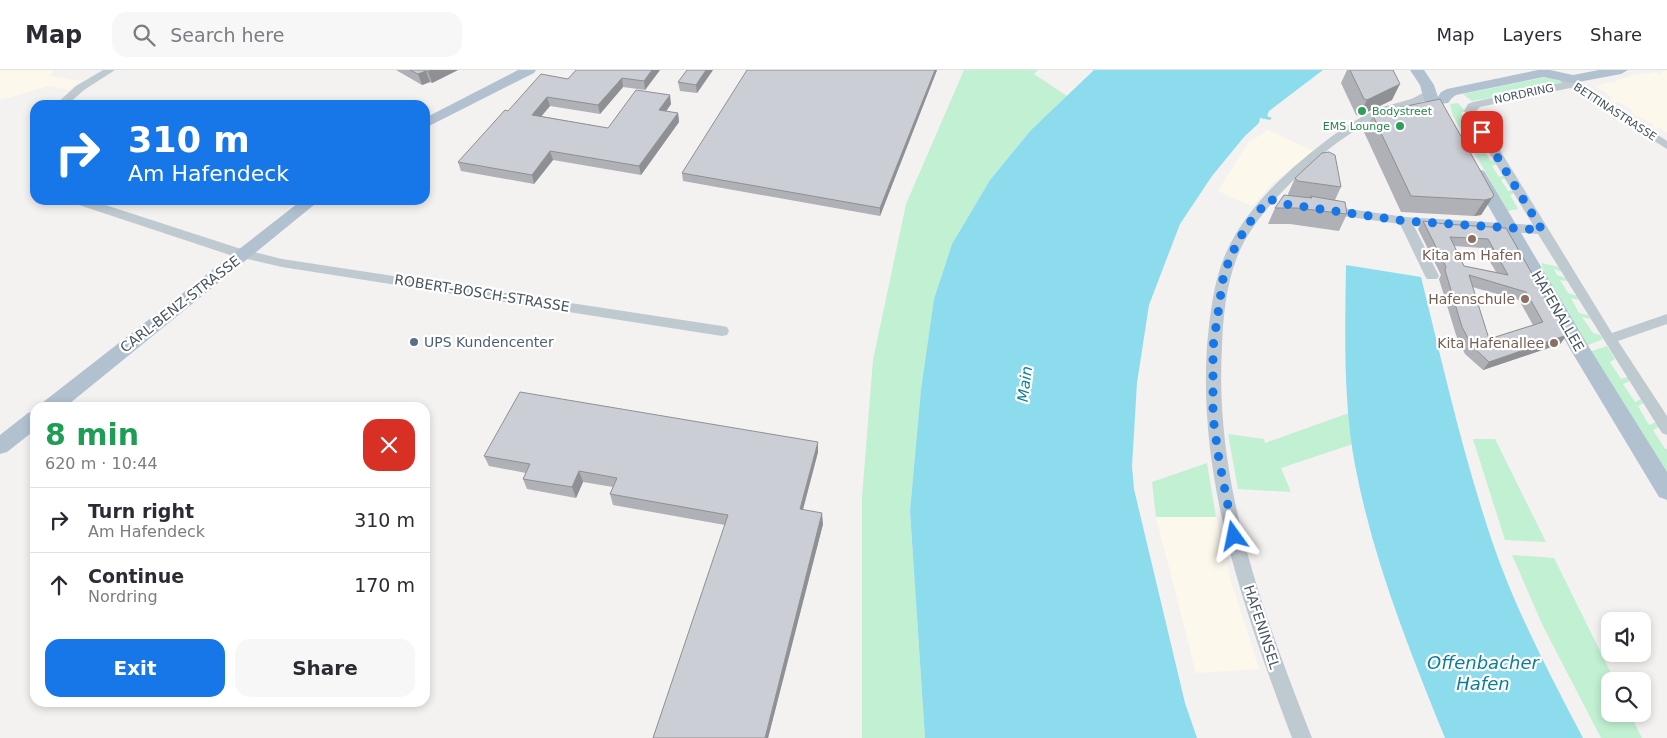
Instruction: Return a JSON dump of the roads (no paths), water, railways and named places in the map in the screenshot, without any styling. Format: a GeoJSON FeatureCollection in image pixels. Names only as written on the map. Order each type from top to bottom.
{"type":"FeatureCollection","features":[{"type":"Feature","properties":{"kind":"main road"},"geometry":{"type":"LineString","coordinates":[[430,121],[529,70]]}},
{"type":"Feature","properties":{"kind":"main road"},"geometry":{"type":"LineString","coordinates":[[1436,85],[1518,70]]}},
{"type":"Feature","properties":{"kind":"main road"},"geometry":{"type":"LineString","coordinates":[[1436,85],[1548,71],[1564,80],[1621,70]]}},
{"type":"Feature","properties":{"kind":"main road"},"geometry":{"type":"LineString","coordinates":[[1436,85],[1453,133]]}},
{"type":"Feature","properties":{"kind":"main road","name":"HAFENALLEE"},"geometry":{"type":"LineString","coordinates":[[1469,159],[1580,349],[1667,491]]}},
{"type":"Feature","properties":{"kind":"main road","name":"CARL-BENZ-STRASSE"},"geometry":{"type":"LineString","coordinates":[[57,402],[306,205]]}},
{"type":"Feature","properties":{"kind":"main road"},"geometry":{"type":"LineString","coordinates":[[0,446],[30,422]]}},
{"type":"Feature","properties":{"kind":"street"},"geometry":{"type":"LineString","coordinates":[[66,100],[80,88],[110,70]]}},
{"type":"Feature","properties":{"kind":"street","name":"BETTINASTRASSE"},"geometry":{"type":"LineString","coordinates":[[1564,80],[1667,146]]}},
{"type":"Feature","properties":{"kind":"street","name":"NORDRING"},"geometry":{"type":"LineString","coordinates":[[1564,80],[1477,104],[1472,106],[1470,111],[1609,339],[1667,429]]}},
{"type":"Feature","properties":{"kind":"street","name":"HAFENINSEL"},"geometry":{"type":"LineString","coordinates":[[1302,738],[1283,688],[1244,569],[1224,486],[1213,417],[1213,347],[1223,279],[1230,257],[1244,230],[1277,202],[1308,160],[1356,126],[1387,109],[1414,102],[1436,85]]}},
{"type":"Feature","properties":{"kind":"street","name":"ROBERT-BOSCH-STRASSE"},"geometry":{"type":"LineString","coordinates":[[92,205],[243,254],[282,263],[722,331]]}},
{"type":"Feature","properties":{"kind":"street"},"geometry":{"type":"LineString","coordinates":[[1312,208],[1405,221],[1542,230]]}},
{"type":"Feature","properties":{"kind":"street"},"geometry":{"type":"LineString","coordinates":[[1405,221],[1432,276]]}},
{"type":"Feature","properties":{"kind":"street"},"geometry":{"type":"LineString","coordinates":[[1609,339],[1667,319]]}},
{"type":"Feature","properties":{"kind":"water","name":"Main"},"geometry":{"type":"Polygon","coordinates":[[[1094,70],[1323,70],[1269,111],[1267,116],[1272,118],[1270,120],[1260,118],[1259,123],[1244,137],[1212,176],[1180,224],[1149,305],[1137,383],[1132,466],[1134,489],[1185,703],[1197,738],[925,738],[910,511],[921,389],[934,299],[952,244],[990,180],[1031,130],[1094,70]]]}},
{"type":"Feature","properties":{"kind":"water","name":"Offenbacher Hafen"},"geometry":{"type":"Polygon","coordinates":[[[1346,265],[1421,277],[1445,377],[1492,541],[1522,617],[1583,738],[1445,738],[1393,604],[1372,535],[1355,465],[1348,416],[1345,340],[1346,265]]]}},
{"type":"Feature","properties":{"kind":"place","name":"Bodystreet"},"geometry":{"type":"Point","coordinates":[1362,111]}},
{"type":"Feature","properties":{"kind":"place","name":"EMS Lounge"},"geometry":{"type":"Point","coordinates":[1400,126]}},
{"type":"Feature","properties":{"kind":"place","name":"Kita am Hafen"},"geometry":{"type":"Point","coordinates":[1472,239]}},
{"type":"Feature","properties":{"kind":"place","name":"Hafenschule"},"geometry":{"type":"Point","coordinates":[1525,299]}},
{"type":"Feature","properties":{"kind":"place","name":"UPS Kundencenter"},"geometry":{"type":"Point","coordinates":[414,342]}},
{"type":"Feature","properties":{"kind":"place","name":"Kita Hafenallee"},"geometry":{"type":"Point","coordinates":[1554,343]}}]}
